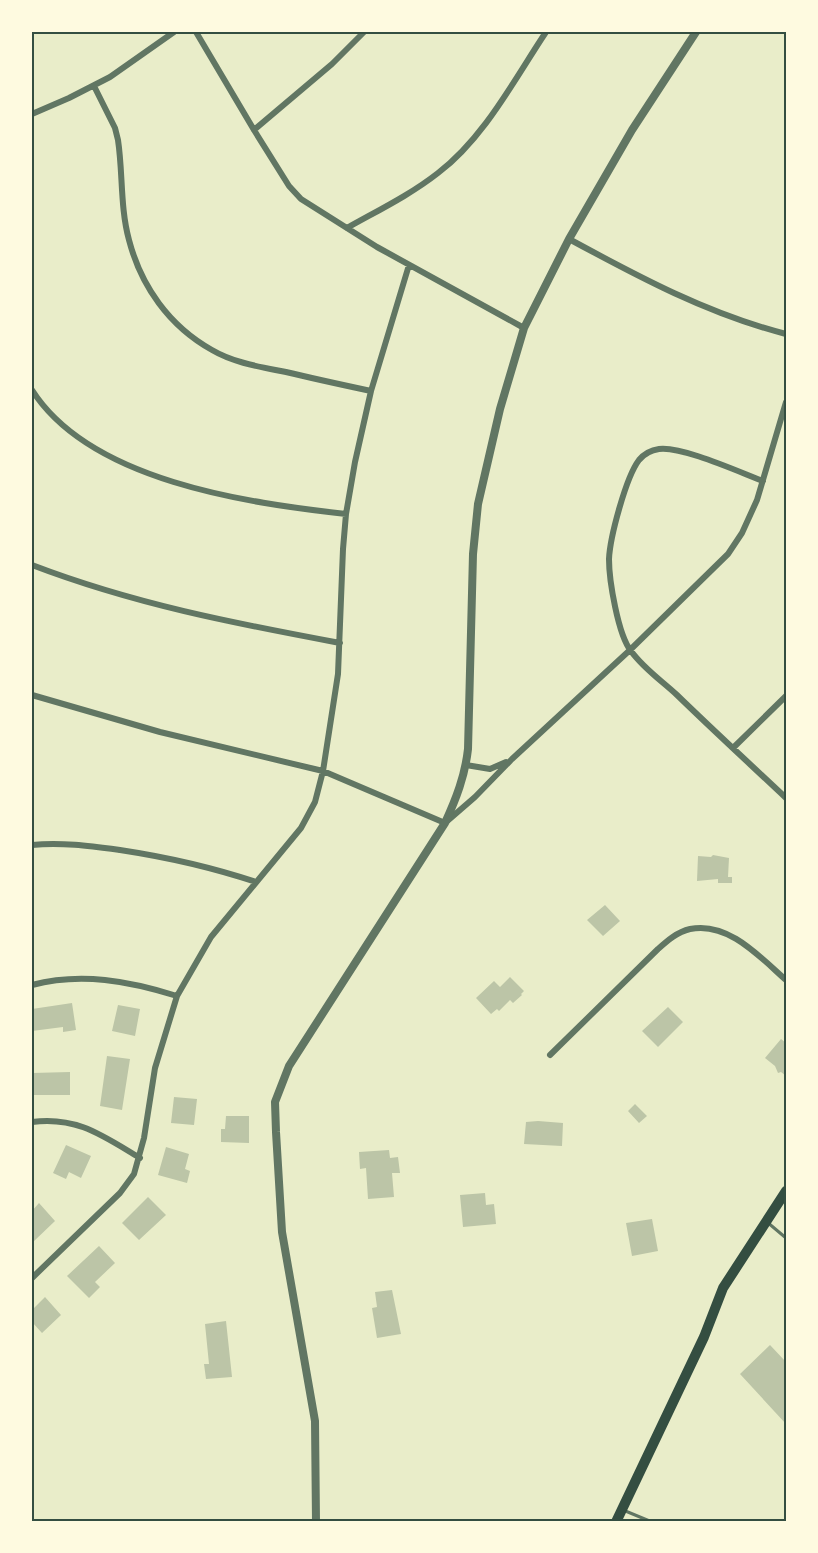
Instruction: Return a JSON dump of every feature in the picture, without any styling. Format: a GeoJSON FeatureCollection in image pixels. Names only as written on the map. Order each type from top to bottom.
{"type":"FeatureCollection","features":[{"type":"Feature","properties":{"kind":"main road"},"geometry":{"type":"LineString","coordinates":[[616,1521],[704,1337],[723,1288],[786,1191]]}},
{"type":"Feature","properties":{"kind":"street"},"geometry":{"type":"LineString","coordinates":[[32,114],[110,77],[174,32]]}},
{"type":"Feature","properties":{"kind":"street"},"geometry":{"type":"LineString","coordinates":[[196,32],[289,186],[308,204],[409,265],[524,328]]}},
{"type":"Feature","properties":{"kind":"street"},"geometry":{"type":"LineString","coordinates":[[254,130],[332,64],[364,32]]}},
{"type":"Feature","properties":{"kind":"street"},"geometry":{"type":"LineString","coordinates":[[347,228],[420,185],[461,153],[487,121],[546,32]]}},
{"type":"Feature","properties":{"kind":"street"},"geometry":{"type":"LineString","coordinates":[[316,1521],[315,1421],[282,1232],[275,1101],[289,1066],[445,823],[458,794],[466,765],[473,554],[478,504],[500,409],[524,328],[569,239],[632,130],[696,32]]}},
{"type":"Feature","properties":{"kind":"street"},"geometry":{"type":"LineString","coordinates":[[94,86],[115,128],[118,140],[125,222],[129,240],[143,279],[163,309],[199,342],[229,357],[252,365],[371,391]]}},
{"type":"Feature","properties":{"kind":"street"},"geometry":{"type":"LineString","coordinates":[[569,239],[670,292],[729,317],[786,334]]}},
{"type":"Feature","properties":{"kind":"street"},"geometry":{"type":"LineString","coordinates":[[32,1278],[120,1193],[134,1174],[140,1158],[155,1068],[177,996],[211,937],[291,841],[315,802],[323,771],[338,674],[346,514],[371,391],[409,265]]}},
{"type":"Feature","properties":{"kind":"street"},"geometry":{"type":"LineString","coordinates":[[32,390],[55,419],[72,433],[111,458],[137,469],[172,481],[251,501],[346,514]]}},
{"type":"Feature","properties":{"kind":"street"},"geometry":{"type":"LineString","coordinates":[[445,823],[630,650],[728,554],[750,518],[786,402]]}},
{"type":"Feature","properties":{"kind":"street"},"geometry":{"type":"LineString","coordinates":[[763,481],[675,450],[658,449],[641,457],[624,496],[613,533],[609,556],[610,576],[613,598],[630,650],[786,798]]}},
{"type":"Feature","properties":{"kind":"street"},"geometry":{"type":"LineString","coordinates":[[32,565],[86,585],[159,606],[340,643]]}},
{"type":"Feature","properties":{"kind":"street"},"geometry":{"type":"LineString","coordinates":[[32,695],[160,732],[323,771],[445,823]]}},
{"type":"Feature","properties":{"kind":"street"},"geometry":{"type":"LineString","coordinates":[[733,748],[786,696]]}},
{"type":"Feature","properties":{"kind":"street"},"geometry":{"type":"LineString","coordinates":[[466,765],[490,770],[512,759]]}},
{"type":"Feature","properties":{"kind":"street"},"geometry":{"type":"LineString","coordinates":[[32,845],[50,843],[92,846],[170,858],[255,882]]}},
{"type":"Feature","properties":{"kind":"street"},"geometry":{"type":"LineString","coordinates":[[550,1055],[658,949],[670,939],[690,929],[714,929],[730,935],[786,980]]}},
{"type":"Feature","properties":{"kind":"street"},"geometry":{"type":"LineString","coordinates":[[32,985],[66,978],[89,978],[118,981],[177,996]]}},
{"type":"Feature","properties":{"kind":"street"},"geometry":{"type":"LineString","coordinates":[[32,1122],[55,1121],[81,1125],[140,1158]]}},
{"type":"Feature","properties":{"kind":"lane"},"geometry":{"type":"LineString","coordinates":[[766,1222],[786,1238]]}},
{"type":"Feature","properties":{"kind":"lane"},"geometry":{"type":"LineString","coordinates":[[621,1509],[652,1521]]}},
{"type":"Feature","properties":{"kind":"building"},"geometry":{"type":"Polygon","coordinates":[[[713,855],[729,858],[728,877],[732,877],[732,883],[718,883],[718,879],[697,881],[698,856],[711,857],[713,855]]]}},
{"type":"Feature","properties":{"kind":"building"},"geometry":{"type":"Polygon","coordinates":[[[605,905],[620,921],[603,936],[587,920],[605,905]]]}},
{"type":"Feature","properties":{"kind":"building"},"geometry":{"type":"Polygon","coordinates":[[[510,977],[524,991],[522,995],[513,1003],[510,1000],[499,1011],[497,1009],[491,1014],[476,998],[494,981],[500,987],[510,977]]]}},
{"type":"Feature","properties":{"kind":"building"},"geometry":{"type":"Polygon","coordinates":[[[72,1003],[76,1030],[63,1032],[63,1027],[32,1031],[32,1009],[72,1003]]]}},
{"type":"Feature","properties":{"kind":"building"},"geometry":{"type":"Polygon","coordinates":[[[118,1005],[140,1009],[135,1036],[112,1031],[118,1005]]]}},
{"type":"Feature","properties":{"kind":"building"},"geometry":{"type":"Polygon","coordinates":[[[668,1007],[683,1022],[658,1047],[642,1031],[668,1007]]]}},
{"type":"Feature","properties":{"kind":"building"},"geometry":{"type":"Polygon","coordinates":[[[781,1039],[786,1043],[786,1076],[781,1072],[778,1073],[775,1066],[765,1058],[781,1039]]]}},
{"type":"Feature","properties":{"kind":"building"},"geometry":{"type":"Polygon","coordinates":[[[107,1056],[130,1059],[122,1110],[100,1106],[107,1056]]]}},
{"type":"Feature","properties":{"kind":"building"},"geometry":{"type":"Polygon","coordinates":[[[70,1072],[70,1095],[32,1095],[32,1073],[70,1072]]]}},
{"type":"Feature","properties":{"kind":"building"},"geometry":{"type":"Polygon","coordinates":[[[174,1097],[197,1099],[194,1125],[171,1123],[174,1097]]]}},
{"type":"Feature","properties":{"kind":"building"},"geometry":{"type":"Polygon","coordinates":[[[635,1104],[647,1116],[639,1123],[628,1111],[635,1104]]]}},
{"type":"Feature","properties":{"kind":"building"},"geometry":{"type":"Polygon","coordinates":[[[226,1116],[249,1116],[249,1143],[221,1142],[221,1129],[225,1129],[226,1116]]]}},
{"type":"Feature","properties":{"kind":"building"},"geometry":{"type":"Polygon","coordinates":[[[526,1122],[563,1123],[562,1146],[524,1144],[526,1122]]]}},
{"type":"Feature","properties":{"kind":"building"},"geometry":{"type":"Polygon","coordinates":[[[66,1145],[91,1156],[81,1178],[69,1172],[66,1179],[53,1173],[66,1145]]]}},
{"type":"Feature","properties":{"kind":"building"},"geometry":{"type":"Polygon","coordinates":[[[166,1147],[189,1154],[185,1169],[190,1171],[187,1183],[158,1175],[166,1147]]]}},
{"type":"Feature","properties":{"kind":"building"},"geometry":{"type":"Polygon","coordinates":[[[389,1150],[390,1158],[398,1157],[400,1173],[392,1173],[394,1197],[368,1199],[366,1168],[360,1169],[359,1152],[389,1150]]]}},
{"type":"Feature","properties":{"kind":"building"},"geometry":{"type":"Polygon","coordinates":[[[485,1193],[486,1205],[494,1204],[496,1224],[463,1227],[460,1195],[485,1193]]]}},
{"type":"Feature","properties":{"kind":"building"},"geometry":{"type":"Polygon","coordinates":[[[148,1197],[166,1215],[139,1240],[122,1223],[148,1197]]]}},
{"type":"Feature","properties":{"kind":"building"},"geometry":{"type":"Polygon","coordinates":[[[39,1203],[55,1221],[32,1243],[32,1211],[39,1203]]]}},
{"type":"Feature","properties":{"kind":"building"},"geometry":{"type":"Polygon","coordinates":[[[652,1219],[658,1251],[632,1256],[626,1223],[652,1219]]]}},
{"type":"Feature","properties":{"kind":"building"},"geometry":{"type":"Polygon","coordinates":[[[99,1246],[115,1263],[95,1282],[100,1287],[89,1298],[67,1276],[99,1246]]]}},
{"type":"Feature","properties":{"kind":"building"},"geometry":{"type":"Polygon","coordinates":[[[392,1290],[401,1334],[377,1338],[372,1308],[377,1307],[375,1292],[392,1290]]]}},
{"type":"Feature","properties":{"kind":"building"},"geometry":{"type":"Polygon","coordinates":[[[45,1297],[61,1315],[42,1333],[32,1322],[32,1310],[45,1297]]]}},
{"type":"Feature","properties":{"kind":"building"},"geometry":{"type":"Polygon","coordinates":[[[226,1321],[232,1377],[206,1379],[204,1364],[209,1364],[205,1324],[226,1321]]]}},
{"type":"Feature","properties":{"kind":"building"},"geometry":{"type":"Polygon","coordinates":[[[770,1345],[786,1362],[786,1424],[740,1374],[770,1345]]]}}]}
